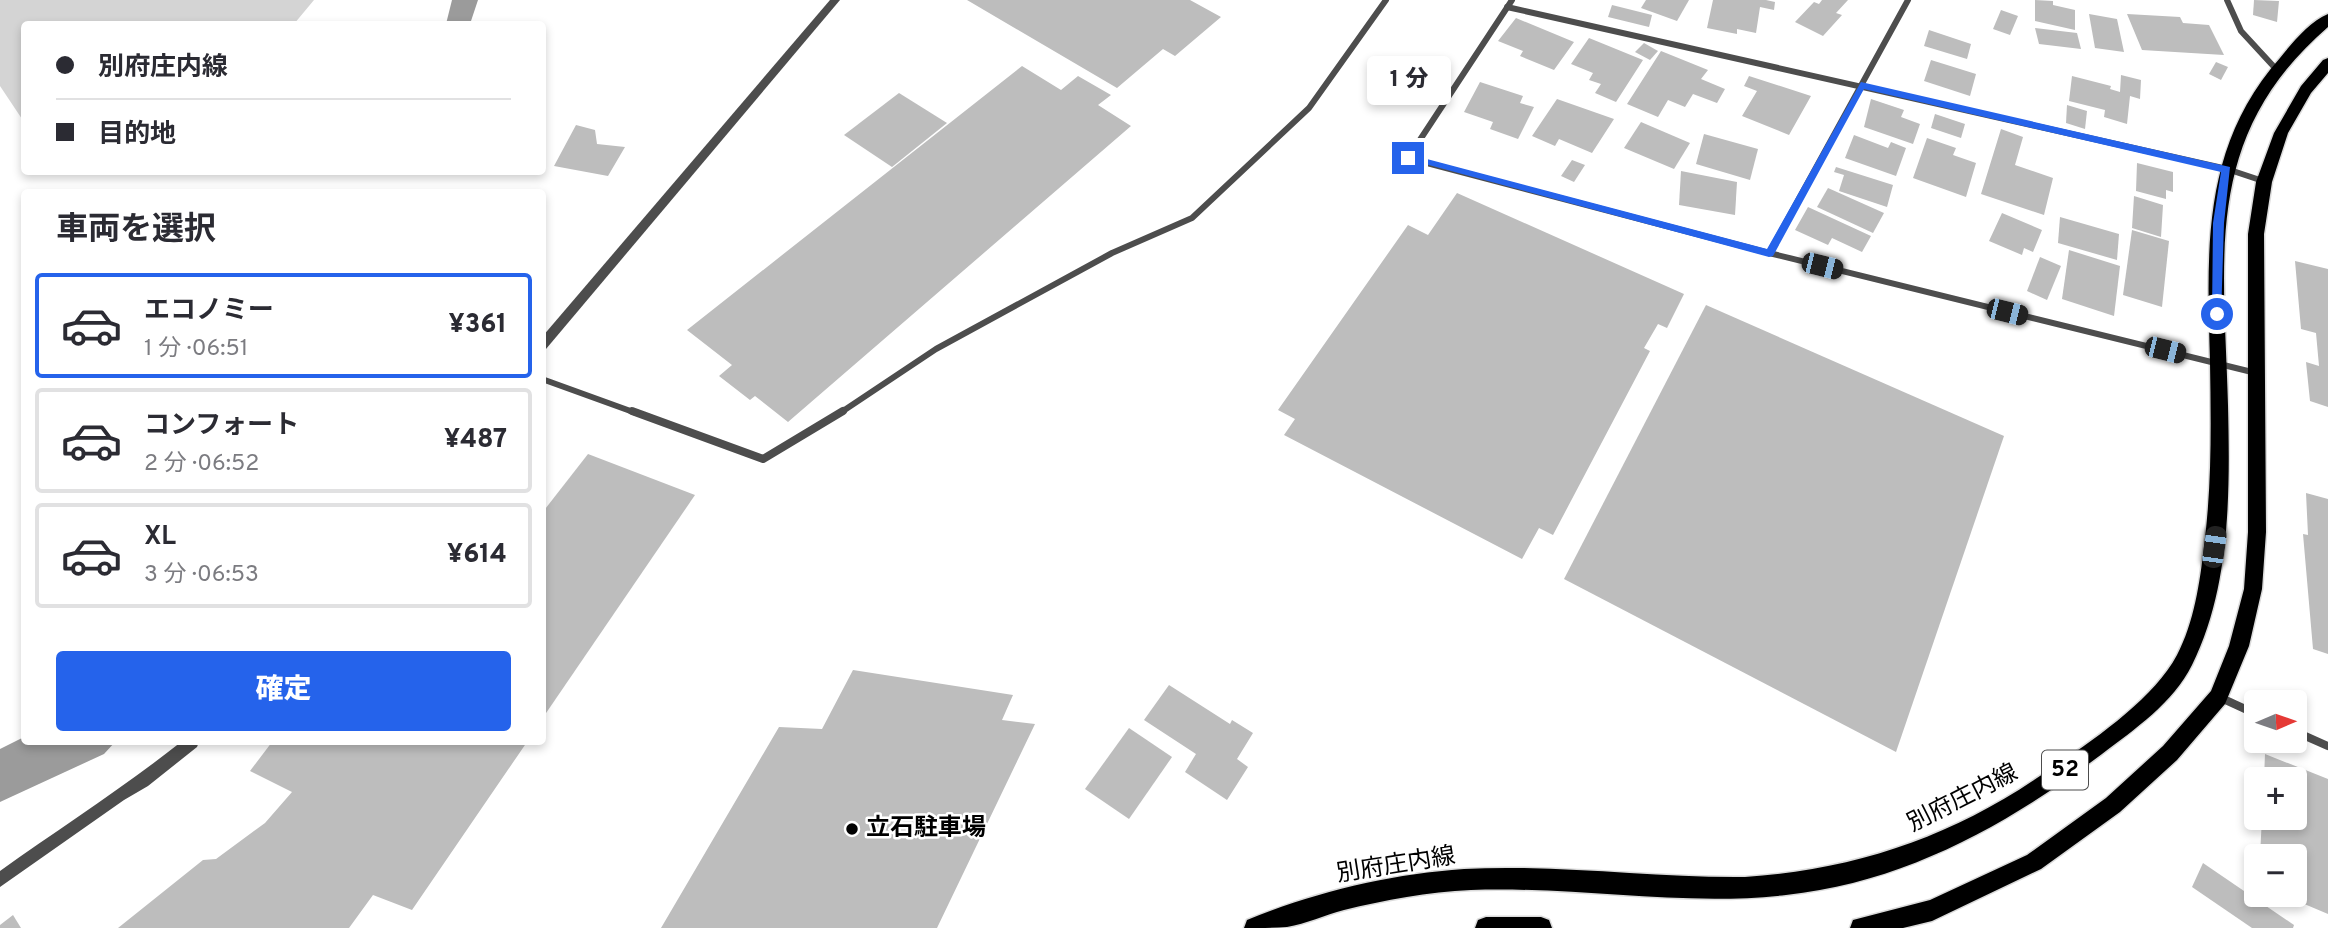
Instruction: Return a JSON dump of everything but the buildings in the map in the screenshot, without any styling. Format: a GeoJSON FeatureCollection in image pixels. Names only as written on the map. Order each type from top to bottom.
{"type":"FeatureCollection","features":[{"type":"Feature","properties":{"kind":"main road","name":"別府庄内線"},"geometry":{"type":"LineString","coordinates":[[1255,928],[1309,908],[1396,887],[1489,879],[1746,888],[1822,880],[1888,863],[1952,839],[2015,807],[2128,722],[2177,673],[2197,624],[2210,572],[2217,521],[2218,223],[2227,169],[2245,120],[2276,69],[2304,38],[2328,19]]}},
{"type":"Feature","properties":{"kind":"main road","name":"52"},"geometry":{"type":"LineString","coordinates":[[1861,928],[1932,910],[2034,862],[2113,805],[2170,752],[2218,697],[2239,646],[2253,589],[2257,532],[2256,234],[2264,182],[2281,133],[2306,90],[2328,63]]}},
{"type":"Feature","properties":{"kind":"main road"},"geometry":{"type":"LineString","coordinates":[[1486,928],[1541,928]]}},
{"type":"Feature","properties":{"kind":"street"},"geometry":{"type":"LineString","coordinates":[[546,341],[835,0]]}},
{"type":"Feature","properties":{"kind":"street"},"geometry":{"type":"LineString","coordinates":[[546,380],[763,459],[852,406],[936,348],[1112,253],[1192,218],[1309,108],[1386,0]]}},
{"type":"Feature","properties":{"kind":"street"},"geometry":{"type":"LineString","coordinates":[[1512,0],[1408,158],[1769,253],[2257,373]]}},
{"type":"Feature","properties":{"kind":"street"},"geometry":{"type":"LineString","coordinates":[[1769,253],[1908,0]]}},
{"type":"Feature","properties":{"kind":"street"},"geometry":{"type":"LineString","coordinates":[[2227,0],[2241,31],[2276,69]]}},
{"type":"Feature","properties":{"kind":"street"},"geometry":{"type":"LineString","coordinates":[[1507,7],[2227,169],[2264,182]]}},
{"type":"Feature","properties":{"kind":"street"},"geometry":{"type":"LineString","coordinates":[[2218,697],[2244,709]]}},
{"type":"Feature","properties":{"kind":"street"},"geometry":{"type":"LineString","coordinates":[[2307,737],[2328,746]]}},
{"type":"Feature","properties":{"kind":"street"},"geometry":{"type":"LineString","coordinates":[[0,880],[119,795],[143,781],[188,745]]}},
{"type":"Feature","properties":{"kind":"shaded area"},"geometry":{"type":"Polygon","coordinates":[[[0,0],[314,0],[296,21],[21,21],[21,118],[0,86],[0,0]]]}},
{"type":"Feature","properties":{"kind":"shaded area"},"geometry":{"type":"Polygon","coordinates":[[[452,0],[478,0],[471,21],[447,21],[452,0]]]}},
{"type":"Feature","properties":{"kind":"shaded area"},"geometry":{"type":"Polygon","coordinates":[[[21,738],[21,745],[112,745],[104,754],[0,802],[0,749],[21,738]]]}},
{"type":"Feature","properties":{"kind":"place","name":"立石駐車場"},"geometry":{"type":"Point","coordinates":[852,829]}},
{"type":"Feature","properties":{"kind":"route"},"geometry":{"type":"LineString","coordinates":[[1408,158],[1769,253],[1861,85],[2227,169],[2218,223],[2217,314]]}}]}
